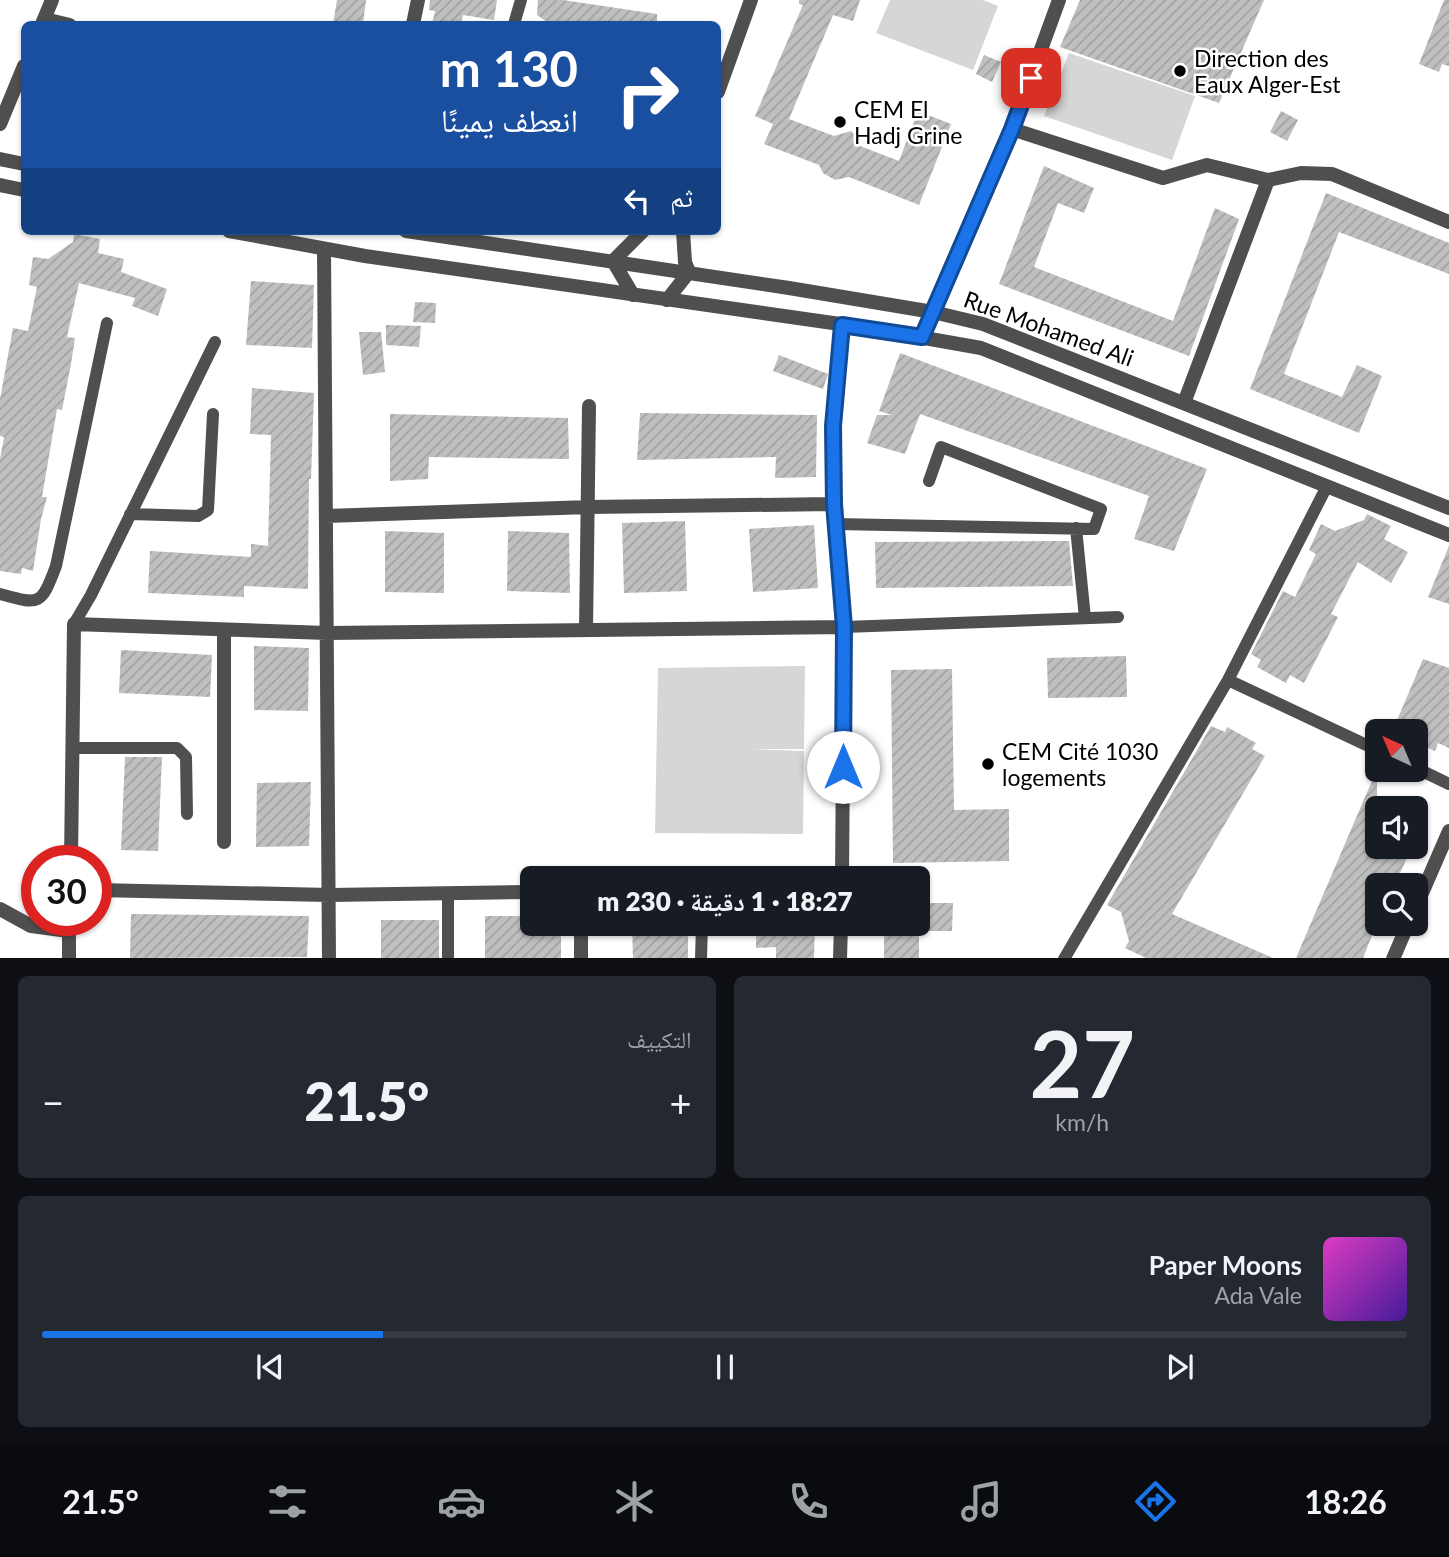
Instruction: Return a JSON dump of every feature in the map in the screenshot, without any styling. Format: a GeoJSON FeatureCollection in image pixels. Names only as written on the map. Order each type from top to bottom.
{"type":"FeatureCollection","features":[{"type":"Feature","properties":{"kind":"street"},"geometry":{"type":"LineString","coordinates":[[43,21],[52,0]]}},
{"type":"Feature","properties":{"kind":"street"},"geometry":{"type":"LineString","coordinates":[[414,21],[418,0]]}},
{"type":"Feature","properties":{"kind":"street"},"geometry":{"type":"LineString","coordinates":[[721,84],[751,0]]}},
{"type":"Feature","properties":{"kind":"street"},"geometry":{"type":"LineString","coordinates":[[922,337],[1012,129],[1059,0]]}},
{"type":"Feature","properties":{"kind":"street"},"geometry":{"type":"LineString","coordinates":[[0,124],[21,73]]}},
{"type":"Feature","properties":{"kind":"street"},"geometry":{"type":"LineString","coordinates":[[1012,129],[1163,178],[1207,165],[1268,180],[1301,173],[1332,174],[1449,222]]}},
{"type":"Feature","properties":{"kind":"street"},"geometry":{"type":"LineString","coordinates":[[0,159],[21,163]]}},
{"type":"Feature","properties":{"kind":"street"},"geometry":{"type":"LineString","coordinates":[[1184,403],[1268,180]]}},
{"type":"Feature","properties":{"kind":"street"},"geometry":{"type":"LineString","coordinates":[[0,185],[21,189]]}},
{"type":"Feature","properties":{"kind":"street"},"geometry":{"type":"LineString","coordinates":[[249,235],[324,250],[842,325],[981,348],[1449,535]]}},
{"type":"Feature","properties":{"kind":"street","name":"Rue Mohamed Ali"},"geometry":{"type":"LineString","coordinates":[[434,235],[689,272],[933,312],[983,324],[1449,508]]}},
{"type":"Feature","properties":{"kind":"street"},"geometry":{"type":"LineString","coordinates":[[633,295],[613,261],[639,235]]}},
{"type":"Feature","properties":{"kind":"street"},"geometry":{"type":"LineString","coordinates":[[667,300],[689,272],[685,262],[683,235]]}},
{"type":"Feature","properties":{"kind":"street"},"geometry":{"type":"LineString","coordinates":[[324,250],[330,958]]}},
{"type":"Feature","properties":{"kind":"street"},"geometry":{"type":"LineString","coordinates":[[842,325],[833,426],[835,524],[844,627],[842,866]]}},
{"type":"Feature","properties":{"kind":"street"},"geometry":{"type":"LineString","coordinates":[[586,630],[589,406]]}},
{"type":"Feature","properties":{"kind":"street"},"geometry":{"type":"LineString","coordinates":[[326,516],[589,507],[834,504]]}},
{"type":"Feature","properties":{"kind":"street"},"geometry":{"type":"LineString","coordinates":[[71,845],[74,624],[327,633],[844,627]]}},
{"type":"Feature","properties":{"kind":"street"},"geometry":{"type":"LineString","coordinates":[[224,629],[225,842]]}},
{"type":"Feature","properties":{"kind":"street"},"geometry":{"type":"LineString","coordinates":[[1428,879],[1449,831]]}},
{"type":"Feature","properties":{"kind":"street"},"geometry":{"type":"LineString","coordinates":[[112,890],[330,895],[520,892]]}},
{"type":"Feature","properties":{"kind":"street"},"geometry":{"type":"LineString","coordinates":[[0,909],[21,921]]}},
{"type":"Feature","properties":{"kind":"street"},"geometry":{"type":"LineString","coordinates":[[69,936],[69,958]]}},
{"type":"Feature","properties":{"kind":"street"},"geometry":{"type":"LineString","coordinates":[[581,936],[581,958]]}},
{"type":"Feature","properties":{"kind":"street"},"geometry":{"type":"LineString","coordinates":[[840,958],[841,936]]}},
{"type":"Feature","properties":{"kind":"street"},"geometry":{"type":"LineString","coordinates":[[1393,958],[1403,936]]}},
{"type":"Feature","properties":{"kind":"lane"},"geometry":{"type":"LineString","coordinates":[[515,21],[521,0]]}},
{"type":"Feature","properties":{"kind":"lane"},"geometry":{"type":"LineString","coordinates":[[0,594],[29,602],[41,598],[48,588],[56,566],[107,323]]}},
{"type":"Feature","properties":{"kind":"lane"},"geometry":{"type":"LineString","coordinates":[[74,624],[215,342]]}},
{"type":"Feature","properties":{"kind":"lane"},"geometry":{"type":"LineString","coordinates":[[131,514],[198,516],[208,510],[213,414]]}},
{"type":"Feature","properties":{"kind":"lane"},"geometry":{"type":"LineString","coordinates":[[835,524],[1094,528],[1101,509],[941,447],[929,481]]}},
{"type":"Feature","properties":{"kind":"lane"},"geometry":{"type":"LineString","coordinates":[[1065,958],[1228,681],[1327,486]]}},
{"type":"Feature","properties":{"kind":"lane"},"geometry":{"type":"LineString","coordinates":[[1076,528],[1085,618]]}},
{"type":"Feature","properties":{"kind":"lane"},"geometry":{"type":"LineString","coordinates":[[844,627],[1118,617]]}},
{"type":"Feature","properties":{"kind":"lane"},"geometry":{"type":"LineString","coordinates":[[1228,681],[1365,744]]}},
{"type":"Feature","properties":{"kind":"lane"},"geometry":{"type":"LineString","coordinates":[[72,748],[177,748],[186,757],[187,814]]}},
{"type":"Feature","properties":{"kind":"lane"},"geometry":{"type":"LineString","coordinates":[[1428,774],[1449,784]]}},
{"type":"Feature","properties":{"kind":"lane"},"geometry":{"type":"LineString","coordinates":[[448,893],[448,958]]}},
{"type":"Feature","properties":{"kind":"lane"},"geometry":{"type":"LineString","coordinates":[[701,958],[702,936]]}},
{"type":"Feature","properties":{"kind":"shaded area"},"geometry":{"type":"Polygon","coordinates":[[[890,0],[983,0],[998,6],[973,70],[876,33],[890,0]]]}},
{"type":"Feature","properties":{"kind":"shaded area"},"geometry":{"type":"Polygon","coordinates":[[[1069,53],[1195,96],[1172,160],[1044,116],[1069,53]]]}},
{"type":"Feature","properties":{"kind":"shaded area"},"geometry":{"type":"Polygon","coordinates":[[[805,666],[804,749],[751,749],[804,751],[803,834],[655,833],[658,668],[805,666]]]}},
{"type":"Feature","properties":{"kind":"building"},"geometry":{"type":"Polygon","coordinates":[[[337,0],[366,0],[363,21],[334,21],[337,0]]]}},
{"type":"Feature","properties":{"kind":"building"},"geometry":{"type":"Polygon","coordinates":[[[430,0],[497,0],[494,20],[463,15],[462,21],[433,21],[435,11],[429,10],[430,0]]]}},
{"type":"Feature","properties":{"kind":"building"},"geometry":{"type":"Polygon","coordinates":[[[538,0],[563,0],[657,14],[657,21],[546,21],[537,15],[538,0]]]}},
{"type":"Feature","properties":{"kind":"building"},"geometry":{"type":"Polygon","coordinates":[[[799,0],[860,0],[853,21],[833,15],[789,119],[834,136],[851,131],[859,139],[860,146],[899,161],[918,111],[951,124],[919,205],[849,177],[835,180],[823,173],[819,165],[764,144],[773,124],[755,116],[803,5],[799,4],[799,0]]]}},
{"type":"Feature","properties":{"kind":"building","name":"Direction des Eaux Alger-Est"},"geometry":{"type":"Polygon","coordinates":[[[1080,0],[1264,0],[1219,103],[1060,47],[1080,0]]]}},
{"type":"Feature","properties":{"kind":"building"},"geometry":{"type":"Polygon","coordinates":[[[1444,0],[1449,0],[1449,66],[1442,64],[1439,72],[1419,64],[1444,0]]]}},
{"type":"Feature","properties":{"kind":"building"},"geometry":{"type":"Polygon","coordinates":[[[984,55],[1001,62],[992,82],[976,74],[984,55]]]}},
{"type":"Feature","properties":{"kind":"building"},"geometry":{"type":"Polygon","coordinates":[[[1281,111],[1298,120],[1287,141],[1270,132],[1281,111]]]}},
{"type":"Feature","properties":{"kind":"building"},"geometry":{"type":"Polygon","coordinates":[[[1044,166],[1094,188],[1084,213],[1058,203],[1034,267],[1173,321],[1215,208],[1239,219],[1189,356],[999,284],[1044,166]]]}},
{"type":"Feature","properties":{"kind":"building"},"geometry":{"type":"Polygon","coordinates":[[[1326,193],[1449,243],[1449,274],[1339,232],[1284,374],[1342,397],[1357,365],[1382,376],[1359,433],[1250,389],[1326,193]]]}},
{"type":"Feature","properties":{"kind":"building"},"geometry":{"type":"Polygon","coordinates":[[[74,235],[100,239],[98,253],[124,259],[121,272],[167,289],[158,316],[132,306],[135,298],[79,283],[67,337],[75,338],[71,364],[62,410],[57,409],[42,497],[47,497],[33,571],[22,568],[21,574],[0,571],[0,459],[4,437],[0,436],[0,399],[13,328],[28,331],[37,287],[29,285],[33,257],[48,259],[73,242],[74,235]]]}},
{"type":"Feature","properties":{"kind":"building"},"geometry":{"type":"Polygon","coordinates":[[[251,281],[314,285],[312,348],[246,345],[251,281]]]}},
{"type":"Feature","properties":{"kind":"building"},"geometry":{"type":"Polygon","coordinates":[[[415,302],[436,303],[435,323],[413,322],[415,302]]]}},
{"type":"Feature","properties":{"kind":"building"},"geometry":{"type":"Polygon","coordinates":[[[386,325],[421,326],[419,347],[386,345],[386,325]]]}},
{"type":"Feature","properties":{"kind":"building"},"geometry":{"type":"Polygon","coordinates":[[[359,332],[381,332],[385,372],[363,375],[359,332]]]}},
{"type":"Feature","properties":{"kind":"building"},"geometry":{"type":"Polygon","coordinates":[[[900,353],[1207,469],[1174,551],[1134,539],[1149,496],[920,414],[905,454],[867,443],[877,415],[892,415],[879,411],[900,353]]]}},
{"type":"Feature","properties":{"kind":"building"},"geometry":{"type":"Polygon","coordinates":[[[779,355],[828,374],[823,389],[773,371],[779,355]]]}},
{"type":"Feature","properties":{"kind":"building"},"geometry":{"type":"Polygon","coordinates":[[[252,388],[314,393],[309,479],[308,589],[244,586],[244,597],[148,593],[150,551],[251,557],[251,544],[268,546],[271,435],[250,434],[252,388]]]}},
{"type":"Feature","properties":{"kind":"building"},"geometry":{"type":"Polygon","coordinates":[[[640,413],[817,415],[816,477],[775,478],[776,457],[637,460],[640,413]]]}},
{"type":"Feature","properties":{"kind":"building"},"geometry":{"type":"Polygon","coordinates":[[[390,414],[568,418],[569,459],[429,457],[428,479],[390,481],[390,414]]]}},
{"type":"Feature","properties":{"kind":"building"},"geometry":{"type":"Polygon","coordinates":[[[1367,514],[1391,526],[1384,539],[1408,552],[1391,583],[1358,562],[1331,614],[1338,617],[1304,683],[1290,675],[1286,683],[1257,667],[1261,660],[1251,654],[1283,591],[1295,597],[1316,554],[1309,550],[1321,524],[1335,531],[1364,520],[1367,514]]]}},
{"type":"Feature","properties":{"kind":"building"},"geometry":{"type":"Polygon","coordinates":[[[685,521],[687,591],[624,593],[622,523],[685,521]]]}},
{"type":"Feature","properties":{"kind":"building"},"geometry":{"type":"Polygon","coordinates":[[[814,525],[818,588],[753,592],[749,529],[814,525]]]}},
{"type":"Feature","properties":{"kind":"building"},"geometry":{"type":"Polygon","coordinates":[[[385,531],[444,533],[444,593],[385,592],[385,531]]]}},
{"type":"Feature","properties":{"kind":"building"},"geometry":{"type":"Polygon","coordinates":[[[508,531],[569,533],[570,593],[507,591],[508,531]]]}},
{"type":"Feature","properties":{"kind":"building"},"geometry":{"type":"Polygon","coordinates":[[[1069,541],[1073,586],[876,588],[875,542],[1069,541]]]}},
{"type":"Feature","properties":{"kind":"building"},"geometry":{"type":"Polygon","coordinates":[[[1449,546],[1449,604],[1428,597],[1449,546]]]}},
{"type":"Feature","properties":{"kind":"building"},"geometry":{"type":"Polygon","coordinates":[[[254,646],[309,648],[308,711],[254,710],[254,646]]]}},
{"type":"Feature","properties":{"kind":"building"},"geometry":{"type":"Polygon","coordinates":[[[121,650],[212,655],[210,697],[119,693],[121,650]]]}},
{"type":"Feature","properties":{"kind":"building"},"geometry":{"type":"Polygon","coordinates":[[[1126,656],[1127,697],[1048,698],[1047,658],[1126,656]]]}},
{"type":"Feature","properties":{"kind":"building"},"geometry":{"type":"Polygon","coordinates":[[[1423,659],[1449,668],[1449,748],[1438,743],[1435,751],[1428,748],[1428,719],[1398,719],[1423,659]]]}},
{"type":"Feature","properties":{"kind":"building"},"geometry":{"type":"Polygon","coordinates":[[[952,669],[954,810],[1009,809],[1009,861],[893,863],[891,670],[952,669]]]}},
{"type":"Feature","properties":{"kind":"building"},"geometry":{"type":"Polygon","coordinates":[[[1211,726],[1225,732],[1227,727],[1256,743],[1252,749],[1265,756],[1172,914],[1273,958],[1146,958],[1125,948],[1129,941],[1121,912],[1107,905],[1211,726]]]}},
{"type":"Feature","properties":{"kind":"building"},"geometry":{"type":"Polygon","coordinates":[[[125,757],[162,757],[158,851],[121,850],[125,757]]]}},
{"type":"Feature","properties":{"kind":"building"},"geometry":{"type":"Polygon","coordinates":[[[311,782],[309,846],[256,847],[257,783],[311,782]]]}},
{"type":"Feature","properties":{"kind":"building"},"geometry":{"type":"Polygon","coordinates":[[[1371,782],[1377,782],[1377,796],[1365,796],[1371,782]]]}},
{"type":"Feature","properties":{"kind":"building"},"geometry":{"type":"Polygon","coordinates":[[[1365,797],[1365,859],[1406,859],[1400,873],[1365,873],[1365,936],[1372,936],[1363,958],[1296,958],[1365,797]]]}},
{"type":"Feature","properties":{"kind":"building"},"geometry":{"type":"Polygon","coordinates":[[[930,903],[953,903],[952,931],[930,931],[930,903]]]}},
{"type":"Feature","properties":{"kind":"building"},"geometry":{"type":"Polygon","coordinates":[[[131,914],[309,916],[307,957],[130,958],[131,914]]]}},
{"type":"Feature","properties":{"kind":"building"},"geometry":{"type":"Polygon","coordinates":[[[485,916],[520,916],[520,936],[561,936],[561,958],[485,958],[485,916]]]}},
{"type":"Feature","properties":{"kind":"building"},"geometry":{"type":"Polygon","coordinates":[[[381,920],[439,920],[439,958],[381,958],[381,920]]]}},
{"type":"Feature","properties":{"kind":"building"},"geometry":{"type":"Polygon","coordinates":[[[632,936],[688,936],[688,958],[633,958],[632,936]]]}},
{"type":"Feature","properties":{"kind":"building"},"geometry":{"type":"Polygon","coordinates":[[[756,936],[815,936],[814,958],[776,958],[776,947],[756,948],[756,936]]]}},
{"type":"Feature","properties":{"kind":"building"},"geometry":{"type":"Polygon","coordinates":[[[884,936],[919,936],[919,958],[884,958],[884,936]]]}},
{"type":"Feature","properties":{"kind":"place","name":"Direction des Eaux Alger-Est"},"geometry":{"type":"Point","coordinates":[1180,71]}},
{"type":"Feature","properties":{"kind":"place","name":"CEM El Hadj Grine"},"geometry":{"type":"Point","coordinates":[840,122]}},
{"type":"Feature","properties":{"kind":"place","name":"CEM Cité 1030 logements"},"geometry":{"type":"Point","coordinates":[988,764]}},
{"type":"Feature","properties":{"kind":"route"},"geometry":{"type":"LineString","coordinates":[[843,767],[844,627],[834,504],[833,426],[842,325],[922,337],[1012,129],[1031,78]]}}]}
